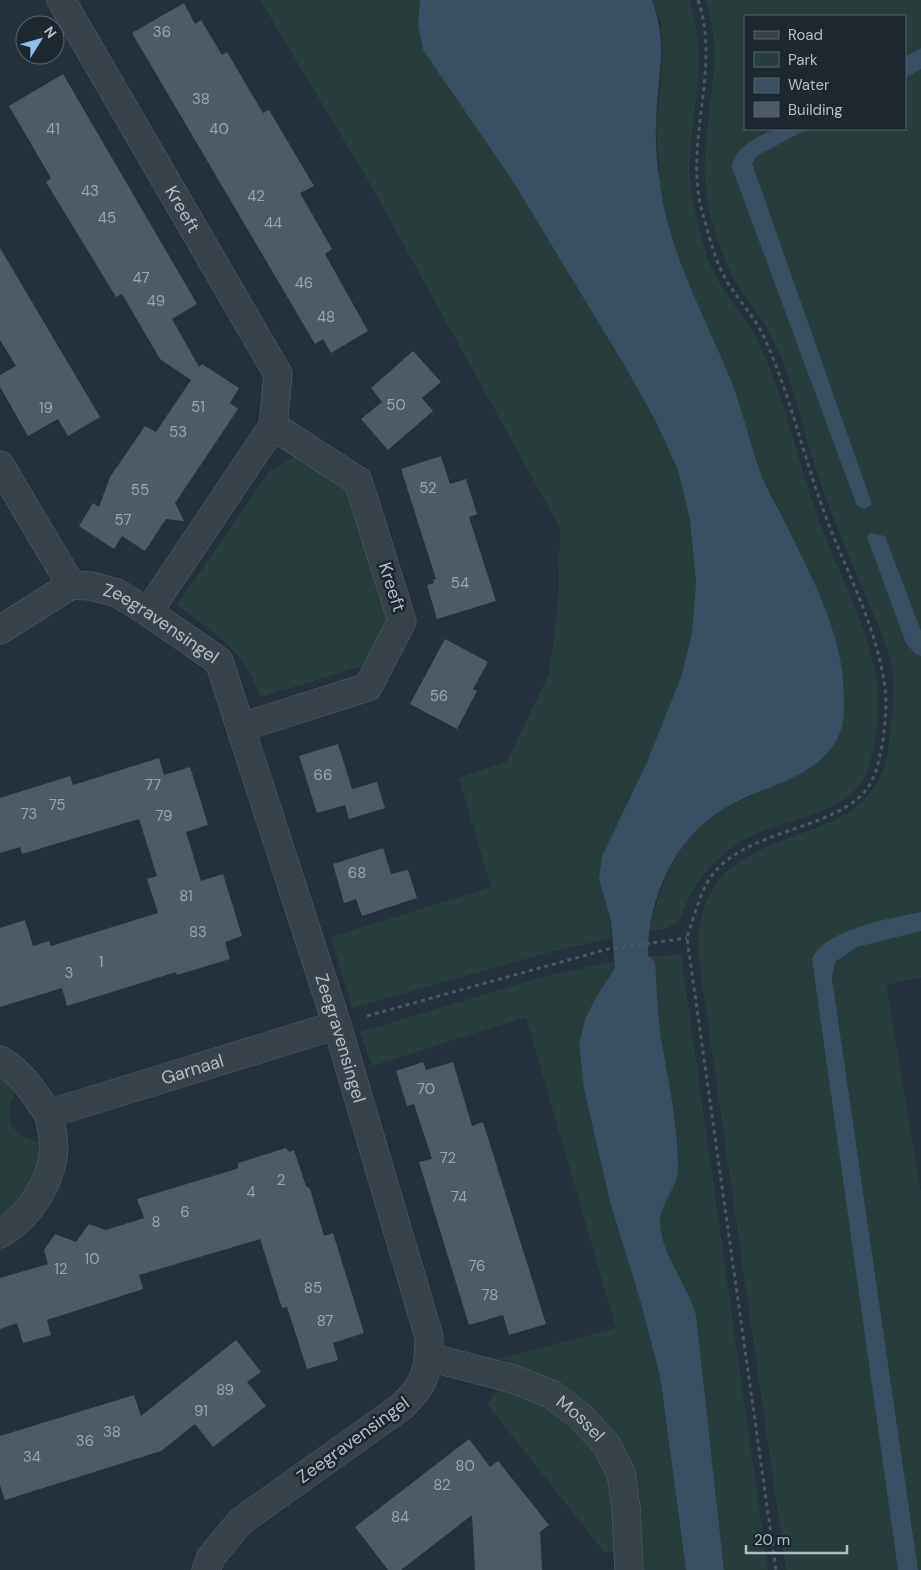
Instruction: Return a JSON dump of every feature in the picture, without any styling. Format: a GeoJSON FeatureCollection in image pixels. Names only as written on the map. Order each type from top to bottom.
{"type":"FeatureCollection","features":[{"type":"Feature","properties":{"kind":"street","name":"Kreeft"},"geometry":{"type":"LineString","coordinates":[[62,0],[278,374],[273,426],[148,612]]}},
{"type":"Feature","properties":{"kind":"street","name":"Kreeft"},"geometry":{"type":"LineString","coordinates":[[242,727],[368,687],[402,621],[358,481],[273,426]]}},
{"type":"Feature","properties":{"kind":"street"},"geometry":{"type":"LineString","coordinates":[[0,465],[71,585],[0,630]]}},
{"type":"Feature","properties":{"kind":"street","name":"Zeegravensingel"},"geometry":{"type":"LineString","coordinates":[[71,585],[91,586],[117,594],[148,612],[219,661],[338,1025],[429,1337],[429,1357],[424,1381],[414,1395],[401,1407],[240,1521],[211,1557],[206,1570]]}},
{"type":"Feature","properties":{"kind":"street","name":"Garnaal"},"geometry":{"type":"LineString","coordinates":[[48,1114],[338,1025]]}},
{"type":"Feature","properties":{"kind":"street"},"geometry":{"type":"LineString","coordinates":[[0,1060],[16,1069],[31,1087],[48,1114],[54,1148],[44,1184],[35,1203],[8,1229],[0,1234]]}},
{"type":"Feature","properties":{"kind":"street","name":"Mossel"},"geometry":{"type":"LineString","coordinates":[[429,1357],[514,1379],[551,1394],[580,1416],[606,1444],[621,1473],[626,1508],[629,1570]]}},
{"type":"Feature","properties":{"kind":"path"},"geometry":{"type":"LineString","coordinates":[[698,0],[702,12],[706,55],[706,78],[700,116],[697,167],[699,202],[723,274],[761,332],[780,374],[823,509],[873,638],[881,666],[886,707],[877,768],[872,782],[862,794],[835,813],[747,846],[724,862],[709,878],[687,938],[776,1570]]}},
{"type":"Feature","properties":{"kind":"path"},"geometry":{"type":"LineString","coordinates":[[338,1025],[608,949],[687,938]]}},
{"type":"Feature","properties":{"kind":"green space"},"geometry":{"type":"Polygon","coordinates":[[[260,0],[420,0],[418,26],[423,50],[512,180],[626,368],[656,422],[678,470],[690,520],[696,582],[692,632],[682,674],[647,762],[602,856],[599,879],[608,908],[612,938],[554,951],[352,1008],[331,937],[491,887],[459,778],[507,761],[549,674],[558,607],[560,528],[369,182],[260,0]]]}},
{"type":"Feature","properties":{"kind":"green space"},"geometry":{"type":"Polygon","coordinates":[[[652,0],[689,0],[695,20],[698,61],[691,143],[690,183],[699,230],[713,270],[755,335],[765,356],[781,400],[808,490],[868,643],[874,666],[878,698],[877,722],[870,762],[863,780],[852,793],[839,803],[757,833],[734,846],[712,865],[700,880],[688,899],[682,915],[675,924],[648,932],[672,864],[691,835],[720,810],[757,794],[768,787],[842,726],[844,686],[829,621],[807,566],[761,473],[731,382],[687,284],[672,245],[660,184],[656,124],[662,69],[661,23],[652,0]]]}},
{"type":"Feature","properties":{"kind":"green space"},"geometry":{"type":"Polygon","coordinates":[[[705,0],[921,0],[921,48],[906,56],[906,15],[744,15],[744,130],[772,130],[743,146],[732,168],[857,506],[865,509],[872,504],[752,163],[758,155],[806,130],[906,130],[906,77],[921,69],[921,631],[919,629],[916,655],[921,656],[921,912],[852,930],[827,943],[815,952],[898,1570],[786,1570],[698,952],[702,917],[712,891],[727,871],[747,857],[850,812],[870,792],[877,782],[886,761],[894,697],[893,672],[885,642],[819,479],[781,356],[768,330],[731,273],[713,226],[708,207],[705,173],[705,148],[713,74],[712,24],[705,0]]]}},
{"type":"Feature","properties":{"kind":"green space"},"geometry":{"type":"Polygon","coordinates":[[[294,457],[349,488],[391,620],[371,663],[261,697],[254,680],[237,654],[216,634],[177,605],[269,472],[294,457]]]}},
{"type":"Feature","properties":{"kind":"green space"},"geometry":{"type":"Polygon","coordinates":[[[921,931],[921,977],[886,985],[921,1194],[921,1570],[918,1570],[832,978],[835,962],[857,947],[921,931]]]}},
{"type":"Feature","properties":{"kind":"green space"},"geometry":{"type":"Polygon","coordinates":[[[681,955],[768,1570],[724,1570],[696,1315],[687,1292],[670,1259],[660,1224],[662,1210],[677,1177],[678,1142],[648,956],[681,955]]]}},
{"type":"Feature","properties":{"kind":"green space"},"geometry":{"type":"Polygon","coordinates":[[[615,961],[615,968],[596,997],[585,1019],[579,1044],[584,1089],[610,1202],[640,1300],[660,1376],[686,1570],[641,1570],[640,1496],[629,1459],[614,1435],[555,1383],[499,1359],[616,1328],[526,1017],[372,1066],[360,1032],[542,977],[615,961]]]}},
{"type":"Feature","properties":{"kind":"green space"},"geometry":{"type":"Polygon","coordinates":[[[0,1072],[17,1090],[9,1108],[10,1123],[21,1134],[39,1142],[43,1149],[41,1159],[28,1188],[15,1204],[0,1217],[0,1072]]]}},
{"type":"Feature","properties":{"kind":"green space"},"geometry":{"type":"Polygon","coordinates":[[[500,1387],[519,1393],[555,1411],[585,1438],[597,1454],[607,1472],[615,1499],[618,1553],[604,1552],[487,1404],[500,1387]]]}},
{"type":"Feature","properties":{"kind":"water"},"geometry":{"type":"Polygon","coordinates":[[[420,0],[652,0],[657,16],[661,47],[656,153],[664,209],[671,234],[688,282],[734,389],[762,477],[815,585],[833,630],[839,653],[843,676],[844,714],[842,727],[834,744],[822,758],[807,770],[736,802],[703,824],[676,856],[666,874],[652,915],[649,935],[648,956],[655,962],[660,1029],[678,1153],[677,1177],[662,1210],[660,1224],[670,1259],[687,1292],[696,1315],[724,1570],[686,1570],[660,1376],[640,1300],[610,1202],[584,1089],[579,1044],[585,1019],[596,997],[615,968],[611,921],[599,879],[602,856],[647,762],[682,674],[692,632],[696,582],[690,520],[678,470],[656,422],[626,368],[512,180],[423,50],[418,26],[420,0]]]}},
{"type":"Feature","properties":{"kind":"water"},"geometry":{"type":"Polygon","coordinates":[[[921,48],[921,69],[906,77],[906,56],[921,48]]]}},
{"type":"Feature","properties":{"kind":"water"},"geometry":{"type":"Polygon","coordinates":[[[772,130],[806,130],[758,155],[752,163],[872,504],[865,509],[857,506],[732,168],[737,154],[754,139],[772,130]]]}},
{"type":"Feature","properties":{"kind":"water"},"geometry":{"type":"Polygon","coordinates":[[[870,533],[885,536],[921,631],[921,656],[916,655],[906,643],[867,537],[870,533]]]}},
{"type":"Feature","properties":{"kind":"water"},"geometry":{"type":"Polygon","coordinates":[[[921,912],[921,931],[857,947],[835,962],[832,978],[918,1570],[898,1570],[812,959],[819,949],[830,940],[860,926],[921,912]]]}},
{"type":"Feature","properties":{"kind":"building"},"geometry":{"type":"Polygon","coordinates":[[[184,3],[195,24],[201,20],[222,55],[227,52],[263,113],[269,110],[314,186],[300,193],[332,249],[325,254],[368,331],[331,353],[323,339],[315,344],[132,33],[184,3]]]}},
{"type":"Feature","properties":{"kind":"building"},"geometry":{"type":"Polygon","coordinates":[[[63,74],[197,304],[172,319],[199,367],[202,364],[239,388],[230,403],[238,409],[175,503],[184,521],[166,519],[145,551],[122,536],[114,549],[79,526],[93,503],[99,507],[110,477],[145,426],[156,432],[191,380],[160,359],[122,294],[116,297],[46,182],[51,178],[9,106],[63,74]]]}},
{"type":"Feature","properties":{"kind":"building"},"geometry":{"type":"Polygon","coordinates":[[[0,248],[100,417],[68,436],[58,419],[28,436],[0,387],[0,375],[16,366],[0,340],[0,248]]]}},
{"type":"Feature","properties":{"kind":"building"},"geometry":{"type":"Polygon","coordinates":[[[413,351],[441,382],[422,398],[433,411],[388,450],[361,419],[382,402],[371,388],[413,351]]]}},
{"type":"Feature","properties":{"kind":"building"},"geometry":{"type":"Polygon","coordinates":[[[441,456],[450,484],[466,479],[477,514],[469,517],[496,601],[437,619],[427,585],[434,583],[433,580],[436,579],[401,469],[441,456]]]}},
{"type":"Feature","properties":{"kind":"building"},"geometry":{"type":"Polygon","coordinates":[[[445,639],[488,662],[473,689],[477,691],[457,729],[410,704],[445,639]]]}},
{"type":"Feature","properties":{"kind":"building"},"geometry":{"type":"Polygon","coordinates":[[[338,744],[352,789],[377,782],[385,808],[349,819],[345,805],[317,813],[299,756],[338,744]]]}},
{"type":"Feature","properties":{"kind":"building"},"geometry":{"type":"Polygon","coordinates":[[[159,758],[164,775],[190,767],[208,825],[186,832],[201,881],[223,874],[242,936],[225,942],[230,959],[177,975],[176,972],[67,1006],[62,988],[0,1007],[0,928],[25,920],[33,946],[49,941],[51,946],[158,913],[147,879],[157,876],[139,819],[22,854],[20,847],[0,853],[0,798],[70,776],[73,785],[159,758]]]}},
{"type":"Feature","properties":{"kind":"building"},"geometry":{"type":"Polygon","coordinates":[[[383,848],[391,874],[408,870],[417,898],[362,916],[356,899],[344,903],[333,864],[383,848]]]}},
{"type":"Feature","properties":{"kind":"building"},"geometry":{"type":"Polygon","coordinates":[[[423,1062],[426,1070],[453,1062],[472,1126],[483,1122],[546,1324],[509,1335],[503,1315],[469,1325],[419,1162],[432,1159],[414,1104],[407,1106],[396,1071],[423,1062]]]}},
{"type":"Feature","properties":{"kind":"building"},"geometry":{"type":"Polygon","coordinates":[[[286,1148],[289,1152],[294,1150],[306,1186],[310,1189],[324,1236],[333,1233],[364,1333],[333,1343],[338,1360],[307,1369],[287,1307],[282,1308],[260,1239],[139,1275],[143,1289],[47,1320],[51,1335],[23,1343],[17,1323],[0,1329],[0,1278],[48,1264],[44,1250],[55,1234],[76,1242],[89,1224],[106,1230],[144,1218],[137,1199],[233,1170],[238,1168],[238,1163],[286,1148]]]}},
{"type":"Feature","properties":{"kind":"building"},"geometry":{"type":"Polygon","coordinates":[[[236,1340],[261,1372],[247,1382],[266,1406],[213,1447],[195,1424],[161,1451],[5,1500],[0,1485],[0,1436],[134,1395],[141,1416],[236,1340]]]}},
{"type":"Feature","properties":{"kind":"building"},"geometry":{"type":"Polygon","coordinates":[[[469,1439],[490,1467],[498,1461],[549,1525],[540,1532],[542,1570],[475,1570],[472,1515],[401,1570],[388,1570],[355,1527],[469,1439]]]}}]}
